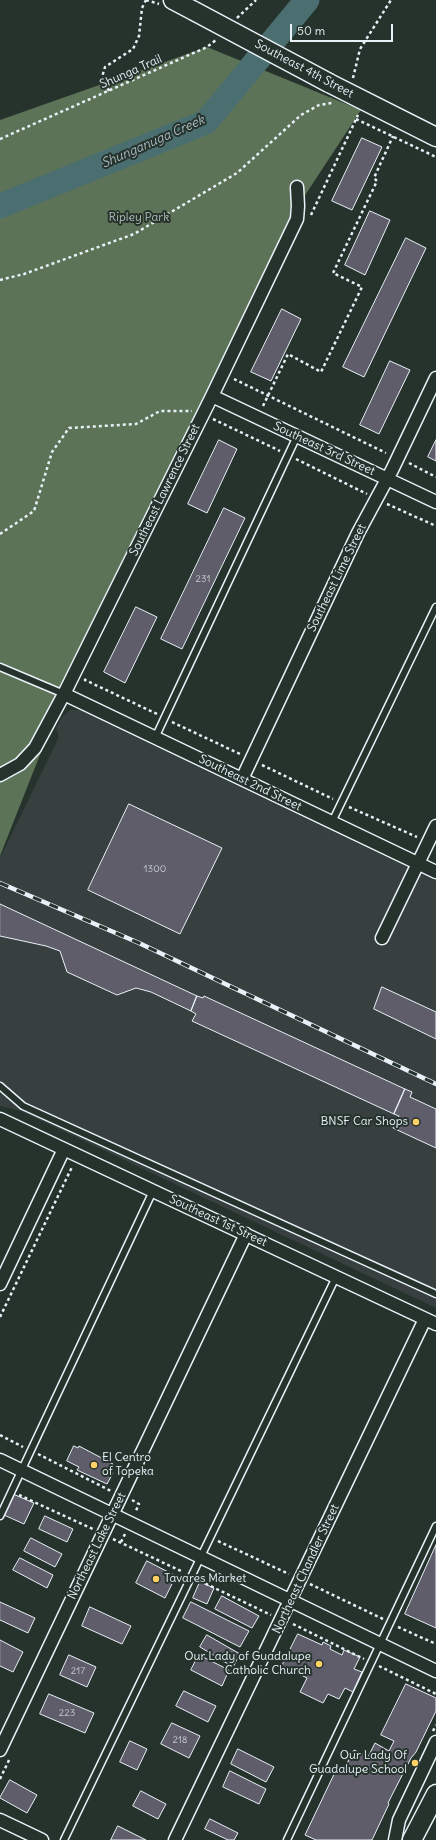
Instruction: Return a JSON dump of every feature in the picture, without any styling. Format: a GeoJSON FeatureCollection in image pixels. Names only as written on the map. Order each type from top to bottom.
{"type":"FeatureCollection","features":[{"type":"Feature","properties":{"kind":"street","name":"Southeast 4th Street"},"geometry":{"type":"LineString","coordinates":[[173,0],[347,92],[436,137]]}},
{"type":"Feature","properties":{"kind":"street","name":"Southeast Lawrence Street"},"geometry":{"type":"LineString","coordinates":[[0,776],[20,764],[35,748],[208,416],[217,398],[222,374],[297,219],[297,187]]}},
{"type":"Feature","properties":{"kind":"street","name":"Southeast Lime Street"},"geometry":{"type":"LineString","coordinates":[[242,779],[358,533],[398,458],[436,378]]}},
{"type":"Feature","properties":{"kind":"street","name":"Southeast 3rd Street"},"geometry":{"type":"LineString","coordinates":[[217,398],[436,502]]}},
{"type":"Feature","properties":{"kind":"street","name":"Southeast 2nd Street"},"geometry":{"type":"LineString","coordinates":[[64,694],[436,872]]}},
{"type":"Feature","properties":{"kind":"street"},"geometry":{"type":"LineString","coordinates":[[382,938],[436,826]]}},
{"type":"Feature","properties":{"kind":"street","name":"Southeast 1st Street"},"geometry":{"type":"LineString","coordinates":[[0,1118],[431,1321]]}},
{"type":"Feature","properties":{"kind":"street"},"geometry":{"type":"LineString","coordinates":[[0,1284],[64,1149]]}},
{"type":"Feature","properties":{"kind":"street","name":"Northeast Lake Street"},"geometry":{"type":"LineString","coordinates":[[0,1750],[246,1234]]}},
{"type":"Feature","properties":{"kind":"street","name":"Northeast Chandler Street"},"geometry":{"type":"LineString","coordinates":[[176,1840],[301,1579],[431,1321]]}},
{"type":"Feature","properties":{"kind":"street"},"geometry":{"type":"LineString","coordinates":[[0,1460],[202,1556],[436,1671]]}},
{"type":"Feature","properties":{"kind":"street"},"geometry":{"type":"LineString","coordinates":[[396,1840],[400,1820],[436,1742]]}},
{"type":"Feature","properties":{"kind":"street"},"geometry":{"type":"LineString","coordinates":[[412,1840],[436,1794]]}},
{"type":"Feature","properties":{"kind":"street"},"geometry":{"type":"LineString","coordinates":[[0,1820],[41,1840]]}},
{"type":"Feature","properties":{"kind":"lane"},"geometry":{"type":"LineString","coordinates":[[155,738],[297,436]]}},
{"type":"Feature","properties":{"kind":"lane"},"geometry":{"type":"LineString","coordinates":[[332,822],[436,607]]}},
{"type":"Feature","properties":{"kind":"lane"},"geometry":{"type":"LineString","coordinates":[[0,667],[64,694]]}},
{"type":"Feature","properties":{"kind":"lane"},"geometry":{"type":"LineString","coordinates":[[0,1086],[3,1091],[23,1106],[436,1294]]}},
{"type":"Feature","properties":{"kind":"lane"},"geometry":{"type":"LineString","coordinates":[[0,1516],[153,1191]]}},
{"type":"Feature","properties":{"kind":"lane"},"geometry":{"type":"LineString","coordinates":[[64,1840],[336,1277]]}},
{"type":"Feature","properties":{"kind":"lane"},"geometry":{"type":"LineString","coordinates":[[287,1840],[436,1526]]}},
{"type":"Feature","properties":{"kind":"path"},"geometry":{"type":"LineString","coordinates":[[109,92],[102,77],[105,67],[133,49],[139,36],[142,8],[146,0]]}},
{"type":"Feature","properties":{"kind":"path"},"geometry":{"type":"LineString","coordinates":[[234,22],[256,0]]}},
{"type":"Feature","properties":{"kind":"path"},"geometry":{"type":"LineString","coordinates":[[0,280],[24,274],[134,234],[237,173],[301,115],[319,105],[339,101],[347,92],[352,82],[360,49],[391,0]]}},
{"type":"Feature","properties":{"kind":"path","name":"Shunga Trail"},"geometry":{"type":"LineString","coordinates":[[0,139],[109,92],[207,47],[220,36]]}},
{"type":"Feature","properties":{"kind":"path"},"geometry":{"type":"LineString","coordinates":[[308,220],[361,110]]}},
{"type":"Feature","properties":{"kind":"path"},"geometry":{"type":"LineString","coordinates":[[356,119],[436,157]]}},
{"type":"Feature","properties":{"kind":"path"},"geometry":{"type":"LineString","coordinates":[[257,417],[288,354],[321,372],[325,365],[362,287],[333,273],[377,181],[374,178],[393,136]]}},
{"type":"Feature","properties":{"kind":"path"},"geometry":{"type":"LineString","coordinates":[[234,379],[237,372]]}},
{"type":"Feature","properties":{"kind":"path"},"geometry":{"type":"LineString","coordinates":[[222,374],[436,477]]}},
{"type":"Feature","properties":{"kind":"path"},"geometry":{"type":"LineString","coordinates":[[208,416],[217,398]]}},
{"type":"Feature","properties":{"kind":"path"},"geometry":{"type":"LineString","coordinates":[[0,534],[34,511],[52,452],[69,428],[136,424],[160,412],[189,410],[208,416],[377,499],[436,526]]}},
{"type":"Feature","properties":{"kind":"path"},"geometry":{"type":"LineString","coordinates":[[89,673],[85,680],[341,803],[428,842]]}},
{"type":"Feature","properties":{"kind":"path"},"geometry":{"type":"LineString","coordinates":[[0,1317],[77,1155]]}},
{"type":"Feature","properties":{"kind":"path"},"geometry":{"type":"LineString","coordinates":[[0,1436],[139,1504],[121,1542]]}},
{"type":"Feature","properties":{"kind":"path"},"geometry":{"type":"LineString","coordinates":[[12,1491],[269,1614],[295,1621]]}},
{"type":"Feature","properties":{"kind":"path"},"geometry":{"type":"LineString","coordinates":[[211,1537],[436,1644]]}},
{"type":"Feature","properties":{"kind":"shaded area"},"geometry":{"type":"Polygon","coordinates":[[[70,710],[79,710],[436,881],[436,1308],[21,1111],[0,1106],[0,858],[59,737],[56,728],[62,717],[70,710]]]}},
{"type":"Feature","properties":{"kind":"green space","name":"Ripley Park"},"geometry":{"type":"Polygon","coordinates":[[[207,47],[361,110],[298,206],[64,694],[0,856],[0,120],[207,47]]]}},
{"type":"Feature","properties":{"kind":"building"},"geometry":{"type":"Polygon","coordinates":[[[362,138],[382,147],[352,210],[332,201],[362,138]]]}},
{"type":"Feature","properties":{"kind":"building"},"geometry":{"type":"Polygon","coordinates":[[[370,211],[390,220],[365,275],[345,265],[370,211]]]}},
{"type":"Feature","properties":{"kind":"building"},"geometry":{"type":"Polygon","coordinates":[[[406,238],[426,248],[364,377],[343,367],[406,238]]]}},
{"type":"Feature","properties":{"kind":"building"},"geometry":{"type":"Polygon","coordinates":[[[282,309],[301,319],[271,381],[251,372],[282,309]]]}},
{"type":"Feature","properties":{"kind":"building"},"geometry":{"type":"Polygon","coordinates":[[[390,361],[410,370],[379,434],[360,425],[390,361]]]}},
{"type":"Feature","properties":{"kind":"building"},"geometry":{"type":"Polygon","coordinates":[[[219,440],[237,449],[207,513],[188,504],[219,440]]]}},
{"type":"Feature","properties":{"kind":"building"},"geometry":{"type":"Polygon","coordinates":[[[436,440],[436,461],[428,457],[436,440]]]}},
{"type":"Feature","properties":{"kind":"building"},"geometry":{"type":"Polygon","coordinates":[[[224,508],[245,518],[182,649],[161,639],[224,508]]]}},
{"type":"Feature","properties":{"kind":"building"},"geometry":{"type":"Polygon","coordinates":[[[136,607],[157,617],[125,683],[104,672],[136,607]]]}},
{"type":"Feature","properties":{"kind":"building"},"geometry":{"type":"Polygon","coordinates":[[[129,804],[222,848],[180,934],[88,890],[129,804]]]}},
{"type":"Feature","properties":{"kind":"building"},"geometry":{"type":"Polygon","coordinates":[[[0,904],[197,996],[191,1011],[151,992],[136,988],[117,995],[67,972],[60,951],[46,946],[0,936],[0,904]]]}},
{"type":"Feature","properties":{"kind":"building"},"geometry":{"type":"Polygon","coordinates":[[[382,987],[436,1012],[436,1039],[374,1009],[382,987]]]}},
{"type":"Feature","properties":{"kind":"building"},"geometry":{"type":"Polygon","coordinates":[[[197,996],[203,998],[204,996],[405,1089],[394,1114],[192,1021],[196,1014],[191,1011],[197,996]]]}},
{"type":"Feature","properties":{"kind":"building","name":"BNSF Car Shops"},"geometry":{"type":"Polygon","coordinates":[[[405,1089],[412,1092],[410,1097],[436,1109],[436,1148],[393,1128],[399,1116],[394,1114],[405,1089]]]}},
{"type":"Feature","properties":{"kind":"building","name":"El Centro of Topeka"},"geometry":{"type":"Polygon","coordinates":[[[74,1446],[78,1448],[79,1446],[113,1464],[109,1471],[113,1473],[107,1484],[77,1470],[79,1467],[67,1461],[74,1446]]]}},
{"type":"Feature","properties":{"kind":"building"},"geometry":{"type":"Polygon","coordinates":[[[13,1494],[34,1503],[24,1524],[4,1515],[13,1494]]]}},
{"type":"Feature","properties":{"kind":"building"},"geometry":{"type":"Polygon","coordinates":[[[45,1516],[73,1529],[67,1542],[39,1529],[45,1516]]]}},
{"type":"Feature","properties":{"kind":"building"},"geometry":{"type":"Polygon","coordinates":[[[31,1538],[62,1554],[55,1567],[24,1551],[31,1538]]]}},
{"type":"Feature","properties":{"kind":"building"},"geometry":{"type":"Polygon","coordinates":[[[436,1545],[436,1628],[405,1614],[436,1545]]]}},
{"type":"Feature","properties":{"kind":"building"},"geometry":{"type":"Polygon","coordinates":[[[20,1558],[53,1575],[47,1588],[13,1570],[20,1558]]]}},
{"type":"Feature","properties":{"kind":"building","name":"Tavares Market"},"geometry":{"type":"Polygon","coordinates":[[[147,1561],[176,1576],[165,1598],[136,1583],[147,1561]]]}},
{"type":"Feature","properties":{"kind":"building"},"geometry":{"type":"Polygon","coordinates":[[[200,1582],[214,1588],[207,1604],[193,1598],[200,1582]]]}},
{"type":"Feature","properties":{"kind":"building"},"geometry":{"type":"Polygon","coordinates":[[[222,1596],[259,1616],[252,1628],[215,1609],[222,1596]]]}},
{"type":"Feature","properties":{"kind":"building"},"geometry":{"type":"Polygon","coordinates":[[[0,1602],[35,1618],[28,1633],[0,1620],[0,1602]]]}},
{"type":"Feature","properties":{"kind":"building"},"geometry":{"type":"Polygon","coordinates":[[[191,1602],[249,1631],[240,1647],[183,1618],[191,1602]]]}},
{"type":"Feature","properties":{"kind":"building"},"geometry":{"type":"Polygon","coordinates":[[[90,1607],[131,1626],[122,1644],[82,1626],[90,1607]]]}},
{"type":"Feature","properties":{"kind":"building","name":"Our Lady of Guadalupe Catholic Church"},"geometry":{"type":"Polygon","coordinates":[[[298,1634],[322,1645],[323,1642],[331,1646],[330,1649],[342,1655],[344,1650],[360,1657],[354,1669],[362,1672],[353,1692],[345,1688],[339,1699],[328,1694],[323,1703],[300,1692],[307,1678],[289,1669],[288,1672],[281,1668],[298,1634]]]}},
{"type":"Feature","properties":{"kind":"building"},"geometry":{"type":"Polygon","coordinates":[[[207,1635],[240,1654],[233,1667],[200,1647],[207,1635]]]}},
{"type":"Feature","properties":{"kind":"building"},"geometry":{"type":"Polygon","coordinates":[[[0,1640],[23,1652],[13,1672],[0,1666],[0,1640]]]}},
{"type":"Feature","properties":{"kind":"building"},"geometry":{"type":"Polygon","coordinates":[[[69,1655],[96,1667],[87,1687],[60,1675],[69,1655]]]}},
{"type":"Feature","properties":{"kind":"building"},"geometry":{"type":"Polygon","coordinates":[[[199,1655],[229,1670],[222,1686],[191,1670],[199,1655]]]}},
{"type":"Feature","properties":{"kind":"building"},"geometry":{"type":"Polygon","coordinates":[[[406,1684],[436,1698],[436,1711],[416,1752],[411,1758],[388,1803],[389,1804],[372,1840],[316,1840],[305,1835],[337,1768],[343,1771],[354,1750],[368,1757],[375,1743],[389,1751],[394,1741],[381,1735],[406,1684]]]}},
{"type":"Feature","properties":{"kind":"building"},"geometry":{"type":"Polygon","coordinates":[[[184,1691],[216,1706],[208,1722],[176,1706],[184,1691]]]}},
{"type":"Feature","properties":{"kind":"building"},"geometry":{"type":"Polygon","coordinates":[[[49,1694],[94,1713],[85,1733],[40,1714],[49,1694]]]}},
{"type":"Feature","properties":{"kind":"building"},"geometry":{"type":"Polygon","coordinates":[[[172,1723],[200,1736],[189,1758],[161,1744],[172,1723]]]}},
{"type":"Feature","properties":{"kind":"building"},"geometry":{"type":"Polygon","coordinates":[[[130,1741],[147,1749],[137,1770],[120,1762],[130,1741]]]}},
{"type":"Feature","properties":{"kind":"building"},"geometry":{"type":"Polygon","coordinates":[[[238,1749],[274,1767],[266,1782],[231,1764],[238,1749]]]}},
{"type":"Feature","properties":{"kind":"building"},"geometry":{"type":"Polygon","coordinates":[[[230,1771],[266,1789],[259,1804],[223,1787],[230,1771]]]}},
{"type":"Feature","properties":{"kind":"building"},"geometry":{"type":"Polygon","coordinates":[[[10,1780],[37,1795],[27,1813],[0,1798],[10,1780]]]}},
{"type":"Feature","properties":{"kind":"building"},"geometry":{"type":"Polygon","coordinates":[[[141,1791],[166,1804],[158,1819],[133,1806],[141,1791]]]}},
{"type":"Feature","properties":{"kind":"building"},"geometry":{"type":"Polygon","coordinates":[[[210,1819],[238,1833],[234,1840],[228,1840],[205,1829],[210,1819]]]}},
{"type":"Feature","properties":{"kind":"building"},"geometry":{"type":"Polygon","coordinates":[[[118,1826],[146,1840],[111,1840],[118,1826]]]}},
{"type":"Feature","properties":{"kind":"waterway","name":"Shunganuga Creek"},"geometry":{"type":"LineString","coordinates":[[0,206],[206,122],[307,0]]}},
{"type":"Feature","properties":{"kind":"railway"},"geometry":{"type":"LineString","coordinates":[[0,883],[139,943],[436,1084]]}},
{"type":"Feature","properties":{"kind":"place","name":"BNSF Car Shops"},"geometry":{"type":"Point","coordinates":[416,1122]}},
{"type":"Feature","properties":{"kind":"place","name":"El Centro of Topeka"},"geometry":{"type":"Point","coordinates":[94,1465]}},
{"type":"Feature","properties":{"kind":"place","name":"Tavares Market"},"geometry":{"type":"Point","coordinates":[156,1579]}},
{"type":"Feature","properties":{"kind":"place","name":"Our Lady of Guadalupe Catholic Church"},"geometry":{"type":"Point","coordinates":[319,1664]}},
{"type":"Feature","properties":{"kind":"place","name":"Our Lady Of Guadalupe School"},"geometry":{"type":"Point","coordinates":[415,1763]}}]}
